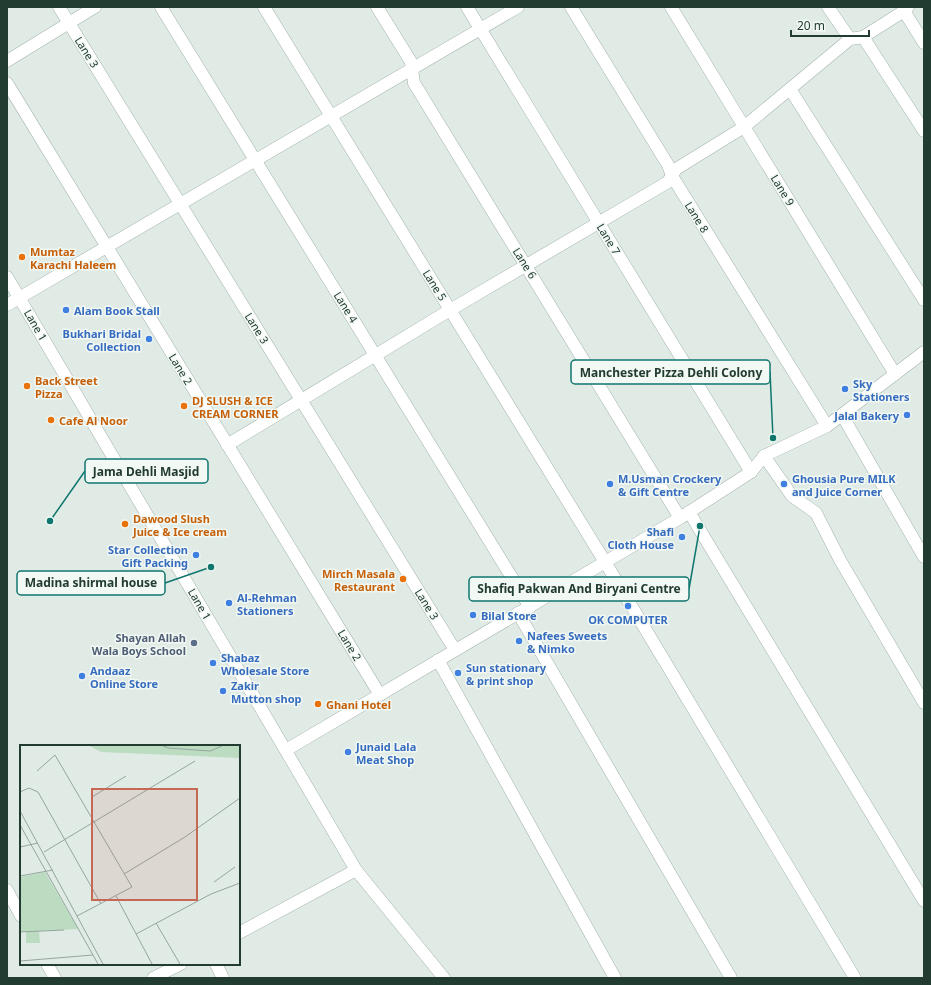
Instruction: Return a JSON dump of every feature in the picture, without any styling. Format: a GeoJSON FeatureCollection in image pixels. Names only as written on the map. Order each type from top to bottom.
{"type":"FeatureCollection","features":[{"type":"Feature","properties":{"kind":"street","name":"Lane 3"},"geometry":{"type":"LineString","coordinates":[[59,7],[455,650]]}},
{"type":"Feature","properties":{"kind":"street"},"geometry":{"type":"LineString","coordinates":[[7,61],[95,7]]}},
{"type":"Feature","properties":{"kind":"street","name":"Lane 4"},"geometry":{"type":"LineString","coordinates":[[161,7],[530,607]]}},
{"type":"Feature","properties":{"kind":"street","name":"Lane 5"},"geometry":{"type":"LineString","coordinates":[[264,7],[605,562],[855,978]]}},
{"type":"Feature","properties":{"kind":"street","name":"Lane 6"},"geometry":{"type":"LineString","coordinates":[[377,7],[411,62],[414,83],[526,265],[684,515],[924,901]]}},
{"type":"Feature","properties":{"kind":"street","name":"Lane 7"},"geometry":{"type":"LineString","coordinates":[[467,7],[751,472]]}},
{"type":"Feature","properties":{"kind":"street"},"geometry":{"type":"LineString","coordinates":[[7,306],[518,7]]}},
{"type":"Feature","properties":{"kind":"street","name":"Lane 8"},"geometry":{"type":"LineString","coordinates":[[571,7],[668,165],[672,176],[827,426]]}},
{"type":"Feature","properties":{"kind":"street","name":"Lane 9"},"geometry":{"type":"LineString","coordinates":[[671,7],[895,374]]}},
{"type":"Feature","properties":{"kind":"street"},"geometry":{"type":"LineString","coordinates":[[828,7],[850,39]]}},
{"type":"Feature","properties":{"kind":"street"},"geometry":{"type":"LineString","coordinates":[[227,445],[450,310],[668,182],[676,169],[744,127],[850,39],[863,37],[906,9],[924,43]]}},
{"type":"Feature","properties":{"kind":"street"},"geometry":{"type":"LineString","coordinates":[[863,37],[924,131]]}},
{"type":"Feature","properties":{"kind":"street","name":"Lane 2"},"geometry":{"type":"LineString","coordinates":[[9,89],[380,695]]}},
{"type":"Feature","properties":{"kind":"street"},"geometry":{"type":"LineString","coordinates":[[790,89],[924,300]]}},
{"type":"Feature","properties":{"kind":"street","name":"Lane 1"},"geometry":{"type":"LineString","coordinates":[[7,277],[356,870],[444,978]]}},
{"type":"Feature","properties":{"kind":"street"},"geometry":{"type":"LineString","coordinates":[[286,750],[684,515],[751,472],[764,456],[827,426],[924,352]]}},
{"type":"Feature","properties":{"kind":"street"},"geometry":{"type":"LineString","coordinates":[[842,415],[924,557]]}},
{"type":"Feature","properties":{"kind":"street"},"geometry":{"type":"LineString","coordinates":[[764,456],[792,496],[816,513],[840,560],[924,703]]}},
{"type":"Feature","properties":{"kind":"street"},"geometry":{"type":"LineString","coordinates":[[518,614],[731,978]]}},
{"type":"Feature","properties":{"kind":"street"},"geometry":{"type":"LineString","coordinates":[[438,660],[615,978]]}},
{"type":"Feature","properties":{"kind":"street"},"geometry":{"type":"LineString","coordinates":[[240,932],[356,870]]}},
{"type":"Feature","properties":{"kind":"street"},"geometry":{"type":"LineString","coordinates":[[7,890],[20,914]]}},
{"type":"Feature","properties":{"kind":"street"},"geometry":{"type":"LineString","coordinates":[[48,965],[55,978]]}},
{"type":"Feature","properties":{"kind":"street"},"geometry":{"type":"LineString","coordinates":[[153,978],[179,965]]}},
{"type":"Feature","properties":{"kind":"street"},"geometry":{"type":"LineString","coordinates":[[216,965],[223,978]]}},
{"type":"Feature","properties":{"kind":"place","name":"Mumtaz Karachi Haleem"},"geometry":{"type":"Point","coordinates":[22,257]}},
{"type":"Feature","properties":{"kind":"place","name":"Alam Book Stall"},"geometry":{"type":"Point","coordinates":[66,310]}},
{"type":"Feature","properties":{"kind":"place","name":"Bukhari Bridal Collection"},"geometry":{"type":"Point","coordinates":[149,339]}},
{"type":"Feature","properties":{"kind":"place","name":"Back Street Pizza"},"geometry":{"type":"Point","coordinates":[27,386]}},
{"type":"Feature","properties":{"kind":"place","name":"Sky Stationers"},"geometry":{"type":"Point","coordinates":[845,389]}},
{"type":"Feature","properties":{"kind":"place","name":"DJ SLUSH & ICE CREAM CORNER"},"geometry":{"type":"Point","coordinates":[184,406]}},
{"type":"Feature","properties":{"kind":"place","name":"Jalal Bakery"},"geometry":{"type":"Point","coordinates":[907,415]}},
{"type":"Feature","properties":{"kind":"place","name":"Cafe Al Noor"},"geometry":{"type":"Point","coordinates":[51,420]}},
{"type":"Feature","properties":{"kind":"place","name":"Manchester Pizza Dehli Colony"},"geometry":{"type":"Point","coordinates":[773,438]}},
{"type":"Feature","properties":{"kind":"place","name":"M.Usman Crockery & Gift Centre"},"geometry":{"type":"Point","coordinates":[610,484]}},
{"type":"Feature","properties":{"kind":"place","name":"Ghousia Pure MILK and Juice Corner"},"geometry":{"type":"Point","coordinates":[784,484]}},
{"type":"Feature","properties":{"kind":"place","name":"Jama Dehli Masjid"},"geometry":{"type":"Point","coordinates":[50,521]}},
{"type":"Feature","properties":{"kind":"place","name":"Dawood Slush Juice & Ice cream"},"geometry":{"type":"Point","coordinates":[125,524]}},
{"type":"Feature","properties":{"kind":"place","name":"Shafiq Pakwan And Biryani Centre"},"geometry":{"type":"Point","coordinates":[700,526]}},
{"type":"Feature","properties":{"kind":"place","name":"Shafi Cloth House"},"geometry":{"type":"Point","coordinates":[682,537]}},
{"type":"Feature","properties":{"kind":"place","name":"Star Collection Gift Packing"},"geometry":{"type":"Point","coordinates":[196,555]}},
{"type":"Feature","properties":{"kind":"place","name":"Madina shirmal house"},"geometry":{"type":"Point","coordinates":[211,567]}},
{"type":"Feature","properties":{"kind":"place","name":"Mirch Masala Restaurant"},"geometry":{"type":"Point","coordinates":[403,579]}},
{"type":"Feature","properties":{"kind":"place","name":"Al-Rehman Stationers"},"geometry":{"type":"Point","coordinates":[229,603]}},
{"type":"Feature","properties":{"kind":"place","name":"OK COMPUTER"},"geometry":{"type":"Point","coordinates":[628,606]}},
{"type":"Feature","properties":{"kind":"place","name":"Bilal Store"},"geometry":{"type":"Point","coordinates":[473,615]}},
{"type":"Feature","properties":{"kind":"place","name":"Nafees Sweets & Nimko"},"geometry":{"type":"Point","coordinates":[519,641]}},
{"type":"Feature","properties":{"kind":"place","name":"Shayan Allah Wala Boys School"},"geometry":{"type":"Point","coordinates":[194,643]}},
{"type":"Feature","properties":{"kind":"place","name":"Shabaz Wholesale Store"},"geometry":{"type":"Point","coordinates":[213,663]}},
{"type":"Feature","properties":{"kind":"place","name":"Sun stationary & print shop"},"geometry":{"type":"Point","coordinates":[458,673]}},
{"type":"Feature","properties":{"kind":"place","name":"Andaaz Online Store"},"geometry":{"type":"Point","coordinates":[82,676]}},
{"type":"Feature","properties":{"kind":"place","name":"Zakir Mutton shop"},"geometry":{"type":"Point","coordinates":[223,691]}},
{"type":"Feature","properties":{"kind":"place","name":"Ghani Hotel"},"geometry":{"type":"Point","coordinates":[318,704]}},
{"type":"Feature","properties":{"kind":"place","name":"Junaid Lala Meat Shop"},"geometry":{"type":"Point","coordinates":[348,752]}}]}
